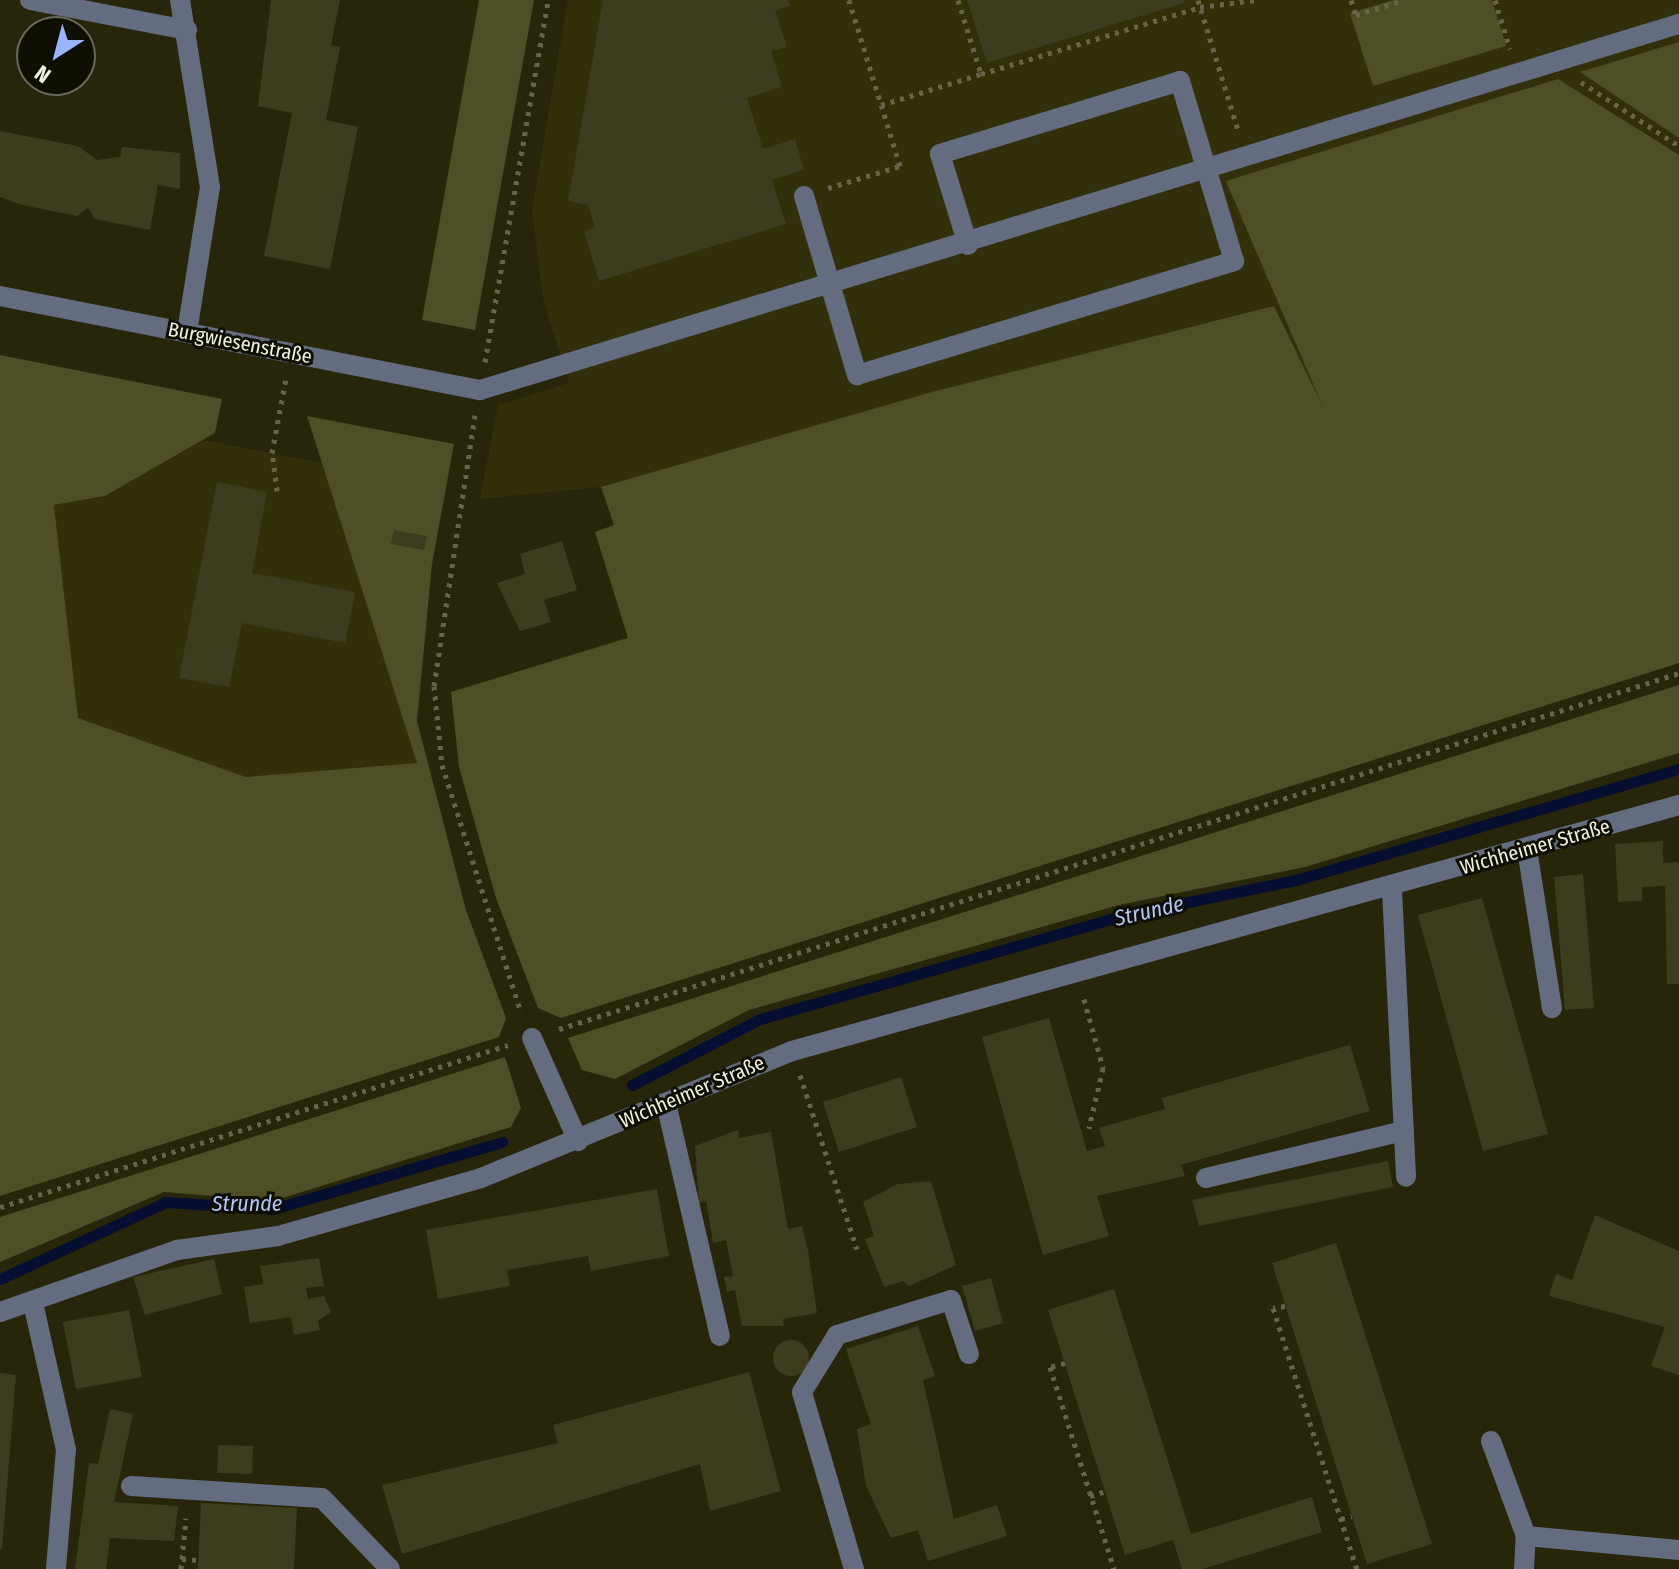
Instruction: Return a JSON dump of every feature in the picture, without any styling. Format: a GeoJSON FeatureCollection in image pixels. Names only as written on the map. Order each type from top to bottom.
{"type":"FeatureCollection","features":[{"type":"Feature","properties":{"kind":"street"},"geometry":{"type":"LineString","coordinates":[[30,0],[187,30]]}},
{"type":"Feature","properties":{"kind":"street"},"geometry":{"type":"LineString","coordinates":[[180,0],[210,187],[187,332]]}},
{"type":"Feature","properties":{"kind":"street"},"geometry":{"type":"LineString","coordinates":[[480,390],[968,245],[1679,24]]}},
{"type":"Feature","properties":{"kind":"street"},"geometry":{"type":"LineString","coordinates":[[804,196],[857,375],[1234,261],[1180,81],[940,154],[968,245]]}},
{"type":"Feature","properties":{"kind":"street","name":"Burgwiesenstraße"},"geometry":{"type":"LineString","coordinates":[[0,296],[480,390]]}},
{"type":"Feature","properties":{"kind":"street","name":"Wichheimer Straße"},"geometry":{"type":"LineString","coordinates":[[0,1312],[33,1303],[132,1264],[376,1212],[578,1141],[792,1051],[1076,971],[1392,890],[1679,805]]}},
{"type":"Feature","properties":{"kind":"street"},"geometry":{"type":"LineString","coordinates":[[1527,849],[1552,1008]]}},
{"type":"Feature","properties":{"kind":"street"},"geometry":{"type":"LineString","coordinates":[[1392,890],[1406,1177]]}},
{"type":"Feature","properties":{"kind":"street"},"geometry":{"type":"LineString","coordinates":[[532,1038],[578,1141]]}},
{"type":"Feature","properties":{"kind":"street"},"geometry":{"type":"LineString","coordinates":[[666,1103],[720,1336]]}},
{"type":"Feature","properties":{"kind":"street"},"geometry":{"type":"LineString","coordinates":[[1206,1178],[1403,1131]]}},
{"type":"Feature","properties":{"kind":"street"},"geometry":{"type":"LineString","coordinates":[[854,1569],[802,1392],[837,1335],[951,1300],[969,1354]]}},
{"type":"Feature","properties":{"kind":"street"},"geometry":{"type":"LineString","coordinates":[[33,1303],[66,1449],[56,1569]]}},
{"type":"Feature","properties":{"kind":"street"},"geometry":{"type":"LineString","coordinates":[[1491,1441],[1526,1536],[1524,1569]]}},
{"type":"Feature","properties":{"kind":"street"},"geometry":{"type":"LineString","coordinates":[[131,1486],[322,1498],[390,1569]]}},
{"type":"Feature","properties":{"kind":"street"},"geometry":{"type":"LineString","coordinates":[[1526,1536],[1679,1550]]}},
{"type":"Feature","properties":{"kind":"path"},"geometry":{"type":"LineString","coordinates":[[532,1038],[480,904],[445,779],[434,686],[480,390],[548,0]]}},
{"type":"Feature","properties":{"kind":"path"},"geometry":{"type":"LineString","coordinates":[[804,196],[900,166],[849,0]]}},
{"type":"Feature","properties":{"kind":"path"},"geometry":{"type":"LineString","coordinates":[[958,0],[981,74]]}},
{"type":"Feature","properties":{"kind":"path"},"geometry":{"type":"LineString","coordinates":[[881,105],[1199,3],[1256,0]]}},
{"type":"Feature","properties":{"kind":"path"},"geometry":{"type":"LineString","coordinates":[[1351,0],[1356,15],[1404,0]]}},
{"type":"Feature","properties":{"kind":"path"},"geometry":{"type":"LineString","coordinates":[[1495,0],[1518,74]]}},
{"type":"Feature","properties":{"kind":"path"},"geometry":{"type":"LineString","coordinates":[[1199,3],[1247,158]]}},
{"type":"Feature","properties":{"kind":"path"},"geometry":{"type":"LineString","coordinates":[[1566,59],[1571,75],[1679,146]]}},
{"type":"Feature","properties":{"kind":"path"},"geometry":{"type":"LineString","coordinates":[[277,491],[272,453],[290,353]]}},
{"type":"Feature","properties":{"kind":"path"},"geometry":{"type":"LineString","coordinates":[[0,1207],[1679,673]]}},
{"type":"Feature","properties":{"kind":"path"},"geometry":{"type":"LineString","coordinates":[[1076,971],[1103,1068],[1089,1128]]}},
{"type":"Feature","properties":{"kind":"path"},"geometry":{"type":"LineString","coordinates":[[792,1051],[857,1249]]}},
{"type":"Feature","properties":{"kind":"path"},"geometry":{"type":"LineString","coordinates":[[1285,1306],[1273,1308],[1357,1569]]}},
{"type":"Feature","properties":{"kind":"path"},"geometry":{"type":"LineString","coordinates":[[1065,1363],[1050,1367],[1114,1569]]}},
{"type":"Feature","properties":{"kind":"path"},"geometry":{"type":"LineString","coordinates":[[1309,1417],[1319,1414]]}},
{"type":"Feature","properties":{"kind":"path"},"geometry":{"type":"LineString","coordinates":[[181,1569],[189,1489]]}},
{"type":"Feature","properties":{"kind":"path"},"geometry":{"type":"LineString","coordinates":[[1090,1496],[1105,1491]]}},
{"type":"Feature","properties":{"kind":"path"},"geometry":{"type":"LineString","coordinates":[[1341,1519],[1352,1516]]}},
{"type":"Feature","properties":{"kind":"path"},"geometry":{"type":"LineString","coordinates":[[182,1559],[198,1560]]}},
{"type":"Feature","properties":{"kind":"shaded area"},"geometry":{"type":"Polygon","coordinates":[[[479,0],[534,0],[475,330],[422,320],[479,0]]]}},
{"type":"Feature","properties":{"kind":"shaded area"},"geometry":{"type":"Polygon","coordinates":[[[568,0],[1679,0],[1679,646],[496,898],[459,767],[451,692],[628,637],[595,532],[614,525],[601,487],[480,499],[498,405],[569,383],[543,298],[532,209],[568,0]]]}},
{"type":"Feature","properties":{"kind":"shaded area"},"geometry":{"type":"Polygon","coordinates":[[[1394,0],[1492,0],[1506,46],[1373,86],[1350,13],[1394,0]]]}},
{"type":"Feature","properties":{"kind":"shaded area"},"geometry":{"type":"Polygon","coordinates":[[[1679,42],[1679,138],[1580,72],[1679,42]]]}},
{"type":"Feature","properties":{"kind":"shaded area"},"geometry":{"type":"Polygon","coordinates":[[[1558,79],[1679,155],[1679,663],[561,1018],[538,1008],[496,898],[459,767],[451,692],[628,638],[595,532],[614,525],[601,487],[932,392],[1274,306],[1323,407],[1226,181],[1558,79]]]}},
{"type":"Feature","properties":{"kind":"shaded area"},"geometry":{"type":"Polygon","coordinates":[[[0,355],[222,399],[215,433],[105,496],[54,505],[78,718],[246,777],[417,763],[307,416],[454,444],[432,564],[417,721],[466,910],[506,1018],[499,1037],[0,1196],[0,355]]]}},
{"type":"Feature","properties":{"kind":"shaded area"},"geometry":{"type":"Polygon","coordinates":[[[204,440],[322,463],[418,764],[246,777],[78,718],[54,505],[105,496],[204,440]]]}},
{"type":"Feature","properties":{"kind":"shaded area"},"geometry":{"type":"Polygon","coordinates":[[[1679,685],[1679,753],[1305,867],[1119,905],[749,1010],[615,1079],[582,1070],[568,1038],[1679,685]]]}},
{"type":"Feature","properties":{"kind":"shaded area"},"geometry":{"type":"Polygon","coordinates":[[[505,1057],[521,1108],[511,1127],[273,1201],[164,1192],[0,1262],[0,1217],[505,1057]]]}},
{"type":"Feature","properties":{"kind":"building"},"geometry":{"type":"Polygon","coordinates":[[[271,0],[340,0],[331,45],[340,47],[326,120],[358,127],[330,269],[264,256],[292,113],[258,106],[271,0]]]}},
{"type":"Feature","properties":{"kind":"building"},"geometry":{"type":"Polygon","coordinates":[[[603,0],[788,0],[790,6],[775,10],[787,47],[771,51],[782,87],[747,98],[763,149],[795,139],[804,170],[772,180],[786,224],[599,281],[584,231],[595,228],[588,205],[568,201],[603,0]]]}},
{"type":"Feature","properties":{"kind":"building"},"geometry":{"type":"Polygon","coordinates":[[[967,0],[1183,0],[1184,3],[987,63],[967,0]]]}},
{"type":"Feature","properties":{"kind":"building"},"geometry":{"type":"Polygon","coordinates":[[[0,131],[78,146],[97,160],[120,157],[122,147],[180,153],[180,189],[158,185],[150,230],[95,219],[88,208],[77,216],[22,205],[0,197],[0,131]]]}},
{"type":"Feature","properties":{"kind":"building"},"geometry":{"type":"Polygon","coordinates":[[[217,482],[267,492],[252,573],[355,592],[345,643],[242,623],[229,687],[179,678],[217,482]]]}},
{"type":"Feature","properties":{"kind":"building"},"geometry":{"type":"Polygon","coordinates":[[[394,530],[427,536],[424,550],[391,544],[394,530]]]}},
{"type":"Feature","properties":{"kind":"building"},"geometry":{"type":"Polygon","coordinates":[[[562,541],[577,590],[544,600],[551,622],[520,631],[497,583],[525,574],[520,554],[562,541]]]}},
{"type":"Feature","properties":{"kind":"building"},"geometry":{"type":"Polygon","coordinates":[[[1663,841],[1663,863],[1679,862],[1679,984],[1667,984],[1665,886],[1642,887],[1642,901],[1618,902],[1615,844],[1663,841]]]}},
{"type":"Feature","properties":{"kind":"building"},"geometry":{"type":"Polygon","coordinates":[[[1583,874],[1594,1008],[1565,1010],[1554,877],[1583,874]]]}},
{"type":"Feature","properties":{"kind":"building"},"geometry":{"type":"Polygon","coordinates":[[[1482,898],[1548,1134],[1483,1151],[1418,915],[1482,898]]]}},
{"type":"Feature","properties":{"kind":"building"},"geometry":{"type":"Polygon","coordinates":[[[1049,1018],[1087,1151],[1105,1146],[1099,1128],[1165,1109],[1162,1098],[1350,1045],[1370,1111],[1181,1165],[1185,1176],[1097,1196],[1109,1236],[1043,1255],[982,1037],[1049,1018]]]}},
{"type":"Feature","properties":{"kind":"building"},"geometry":{"type":"Polygon","coordinates":[[[901,1077],[917,1127],[839,1152],[823,1102],[901,1077]]]}},
{"type":"Feature","properties":{"kind":"building"},"geometry":{"type":"Polygon","coordinates":[[[738,1130],[739,1138],[771,1132],[788,1229],[802,1226],[808,1250],[817,1313],[783,1319],[784,1326],[742,1326],[735,1290],[727,1292],[724,1277],[733,1276],[726,1240],[713,1243],[706,1201],[699,1203],[695,1146],[738,1130]]]}},
{"type":"Feature","properties":{"kind":"building"},"geometry":{"type":"Polygon","coordinates":[[[1388,1161],[1393,1187],[1199,1226],[1192,1200],[1388,1161]]]}},
{"type":"Feature","properties":{"kind":"building"},"geometry":{"type":"Polygon","coordinates":[[[931,1181],[956,1265],[909,1286],[903,1281],[884,1287],[865,1239],[874,1236],[863,1202],[898,1184],[931,1181]]]}},
{"type":"Feature","properties":{"kind":"building"},"geometry":{"type":"Polygon","coordinates":[[[657,1189],[669,1256],[591,1271],[588,1256],[507,1270],[510,1286],[438,1299],[426,1230],[657,1189]]]}},
{"type":"Feature","properties":{"kind":"building"},"geometry":{"type":"Polygon","coordinates":[[[1595,1215],[1679,1251],[1679,1375],[1651,1366],[1665,1327],[1549,1296],[1556,1274],[1572,1280],[1595,1215]]]}},
{"type":"Feature","properties":{"kind":"building"},"geometry":{"type":"Polygon","coordinates":[[[1336,1243],[1432,1544],[1367,1564],[1272,1263],[1336,1243]]]}},
{"type":"Feature","properties":{"kind":"building"},"geometry":{"type":"Polygon","coordinates":[[[319,1258],[324,1286],[306,1288],[308,1299],[324,1296],[331,1312],[318,1321],[320,1330],[294,1335],[291,1317],[250,1323],[244,1287],[263,1284],[260,1266],[319,1258]]]}},
{"type":"Feature","properties":{"kind":"building"},"geometry":{"type":"Polygon","coordinates":[[[214,1259],[222,1294],[145,1315],[133,1277],[214,1259]]]}},
{"type":"Feature","properties":{"kind":"building"},"geometry":{"type":"Polygon","coordinates":[[[991,1278],[1003,1323],[975,1331],[962,1286],[991,1278]]]}},
{"type":"Feature","properties":{"kind":"building"},"geometry":{"type":"Polygon","coordinates":[[[1114,1289],[1191,1534],[1312,1497],[1322,1532],[1203,1569],[1182,1569],[1173,1540],[1125,1555],[1048,1310],[1114,1289]]]}},
{"type":"Feature","properties":{"kind":"building"},"geometry":{"type":"Polygon","coordinates":[[[129,1310],[142,1377],[76,1389],[63,1322],[129,1310]]]}},
{"type":"Feature","properties":{"kind":"building"},"geometry":{"type":"Polygon","coordinates":[[[918,1326],[935,1376],[923,1380],[954,1519],[997,1505],[1007,1536],[928,1561],[918,1530],[891,1538],[866,1486],[857,1429],[871,1424],[846,1349],[918,1326]]]}},
{"type":"Feature","properties":{"kind":"building"},"geometry":{"type":"Polygon","coordinates":[[[791,1340],[803,1346],[809,1358],[803,1370],[791,1376],[779,1370],[773,1358],[779,1346],[791,1340]]]}},
{"type":"Feature","properties":{"kind":"building"},"geometry":{"type":"Polygon","coordinates":[[[749,1372],[781,1491],[710,1511],[700,1464],[402,1554],[382,1485],[558,1443],[553,1425],[749,1372]]]}},
{"type":"Feature","properties":{"kind":"building"},"geometry":{"type":"Polygon","coordinates":[[[0,1373],[16,1375],[2,1549],[0,1549],[0,1373]]]}},
{"type":"Feature","properties":{"kind":"building"},"geometry":{"type":"Polygon","coordinates":[[[110,1409],[133,1414],[114,1502],[178,1506],[174,1541],[110,1538],[106,1569],[75,1569],[89,1463],[98,1464],[110,1409]]]}},
{"type":"Feature","properties":{"kind":"building"},"geometry":{"type":"Polygon","coordinates":[[[218,1445],[253,1446],[252,1474],[217,1473],[218,1445]]]}},
{"type":"Feature","properties":{"kind":"building"},"geometry":{"type":"Polygon","coordinates":[[[201,1503],[297,1508],[294,1569],[198,1569],[201,1503]]]}},
{"type":"Feature","properties":{"kind":"waterway","name":"Strunde"},"geometry":{"type":"LineString","coordinates":[[632,1085],[760,1019],[1125,915],[1296,880],[1679,769]]}},
{"type":"Feature","properties":{"kind":"waterway","name":"Strunde"},"geometry":{"type":"LineString","coordinates":[[0,1279],[166,1202],[273,1209],[502,1142]]}}]}
